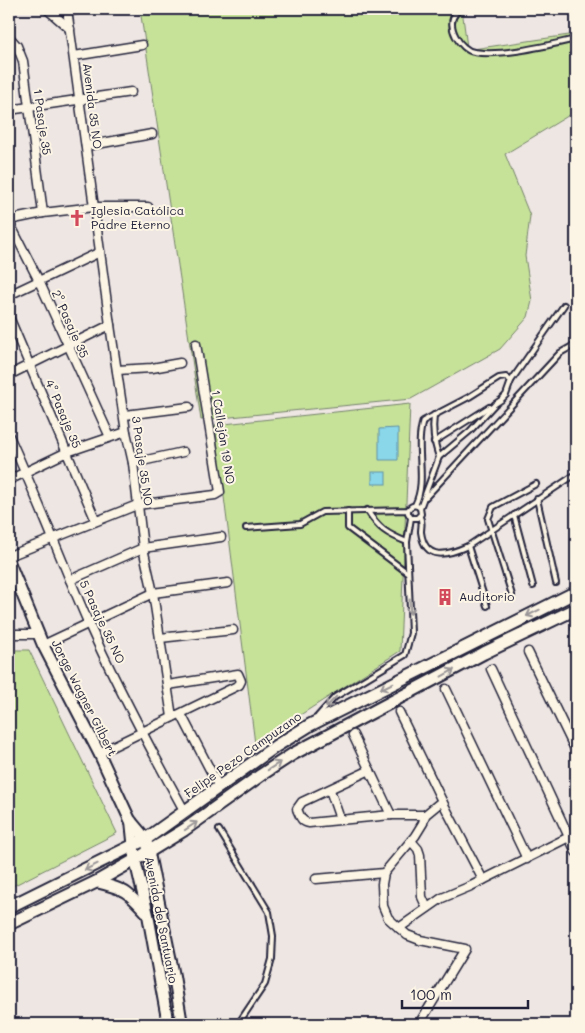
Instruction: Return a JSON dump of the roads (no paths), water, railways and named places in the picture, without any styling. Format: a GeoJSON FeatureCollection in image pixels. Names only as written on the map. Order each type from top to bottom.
{"type":"FeatureCollection","features":[{"type":"Feature","properties":{"kind":"main road","name":"Felipe Pezo Campuzano"},"geometry":{"type":"LineString","coordinates":[[9,907],[146,839],[276,746],[310,725],[576,592]]}},
{"type":"Feature","properties":{"kind":"main road"},"geometry":{"type":"LineString","coordinates":[[9,924],[96,882],[135,860],[184,830],[293,754],[484,653],[576,609]]}},
{"type":"Feature","properties":{"kind":"street"},"geometry":{"type":"LineString","coordinates":[[47,9],[70,29]]}},
{"type":"Feature","properties":{"kind":"street"},"geometry":{"type":"LineString","coordinates":[[67,10],[82,9]]}},
{"type":"Feature","properties":{"kind":"street","name":"Avenida 35 NO"},"geometry":{"type":"LineString","coordinates":[[67,10],[94,207]]}},
{"type":"Feature","properties":{"kind":"street","name":"1 Pasaje 35"},"geometry":{"type":"LineString","coordinates":[[9,37],[17,46],[23,61],[44,213]]}},
{"type":"Feature","properties":{"kind":"street"},"geometry":{"type":"LineString","coordinates":[[74,56],[142,46]]}},
{"type":"Feature","properties":{"kind":"street"},"geometry":{"type":"LineString","coordinates":[[9,110],[131,92]]}},
{"type":"Feature","properties":{"kind":"street"},"geometry":{"type":"LineString","coordinates":[[86,146],[152,134]]}},
{"type":"Feature","properties":{"kind":"street"},"geometry":{"type":"LineString","coordinates":[[9,221],[44,213],[94,207],[148,207]]}},
{"type":"Feature","properties":{"kind":"street","name":"3 Pasaje 35 NO"},"geometry":{"type":"LineString","coordinates":[[94,207],[126,432],[133,463],[143,548],[153,593],[172,717]]}},
{"type":"Feature","properties":{"kind":"street","name":"2° Pasaje 35"},"geometry":{"type":"LineString","coordinates":[[9,221],[39,281],[110,437]]}},
{"type":"Feature","properties":{"kind":"street"},"geometry":{"type":"LineString","coordinates":[[9,295],[100,252]]}},
{"type":"Feature","properties":{"kind":"street","name":"4° Pasaje 35"},"geometry":{"type":"LineString","coordinates":[[9,317],[96,521]]}},
{"type":"Feature","properties":{"kind":"street"},"geometry":{"type":"LineString","coordinates":[[9,375],[110,325]]}},
{"type":"Feature","properties":{"kind":"street","name":"1 Callejón 19 NO"},"geometry":{"type":"LineString","coordinates":[[9,556],[137,504],[215,495],[220,492],[196,344]]}},
{"type":"Feature","properties":{"kind":"street"},"geometry":{"type":"LineString","coordinates":[[117,370],[152,368],[180,363]]}},
{"type":"Feature","properties":{"kind":"street"},"geometry":{"type":"LineString","coordinates":[[125,415],[189,407]]}},
{"type":"Feature","properties":{"kind":"street"},"geometry":{"type":"LineString","coordinates":[[9,480],[67,452],[126,432]]}},
{"type":"Feature","properties":{"kind":"street","name":"5 Pasaje 35 NO"},"geometry":{"type":"LineString","coordinates":[[9,436],[89,623],[142,732],[185,812]]}},
{"type":"Feature","properties":{"kind":"street"},"geometry":{"type":"LineString","coordinates":[[133,463],[183,452]]}},
{"type":"Feature","properties":{"kind":"street"},"geometry":{"type":"LineString","coordinates":[[70,580],[143,548],[221,537]]}},
{"type":"Feature","properties":{"kind":"street","name":"Jorge Wagner Gilbert"},"geometry":{"type":"LineString","coordinates":[[9,562],[43,645],[99,753],[130,820],[146,839]]}},
{"type":"Feature","properties":{"kind":"street"},"geometry":{"type":"LineString","coordinates":[[43,645],[153,593],[228,583]]}},
{"type":"Feature","properties":{"kind":"street"},"geometry":{"type":"LineString","coordinates":[[160,638],[234,630]]}},
{"type":"Feature","properties":{"kind":"street"},"geometry":{"type":"LineString","coordinates":[[9,634],[38,634]]}},
{"type":"Feature","properties":{"kind":"street"},"geometry":{"type":"LineString","coordinates":[[528,652],[576,751]]}},
{"type":"Feature","properties":{"kind":"street"},"geometry":{"type":"LineString","coordinates":[[491,669],[576,852]]}},
{"type":"Feature","properties":{"kind":"street"},"geometry":{"type":"LineString","coordinates":[[99,753],[239,685],[241,678],[238,674],[168,685]]}},
{"type":"Feature","properties":{"kind":"street"},"geometry":{"type":"LineString","coordinates":[[446,689],[527,859]]}},
{"type":"Feature","properties":{"kind":"street"},"geometry":{"type":"LineString","coordinates":[[399,712],[483,880]]}},
{"type":"Feature","properties":{"kind":"street"},"geometry":{"type":"LineString","coordinates":[[181,714],[219,787]]}},
{"type":"Feature","properties":{"kind":"street"},"geometry":{"type":"LineString","coordinates":[[353,735],[391,815]]}},
{"type":"Feature","properties":{"kind":"street"},"geometry":{"type":"LineString","coordinates":[[370,770],[302,802],[297,809],[302,820],[305,823],[391,815],[425,815]]}},
{"type":"Feature","properties":{"kind":"street"},"geometry":{"type":"LineString","coordinates":[[330,790],[340,819]]}},
{"type":"Feature","properties":{"kind":"street"},"geometry":{"type":"LineString","coordinates":[[419,1024],[465,949],[420,940],[407,935],[388,918],[382,906],[382,884],[384,873],[411,841],[423,823],[425,815],[442,801]]}},
{"type":"Feature","properties":{"kind":"street","name":"Avenida del Santuario"},"geometry":{"type":"LineString","coordinates":[[130,820],[135,860],[148,915],[168,1024]]}},
{"type":"Feature","properties":{"kind":"street"},"geometry":{"type":"LineString","coordinates":[[399,928],[442,898],[569,838]]}},
{"type":"Feature","properties":{"kind":"street","name":"Avenida del Santuario"},"geometry":{"type":"LineString","coordinates":[[146,839],[182,1024]]}},
{"type":"Feature","properties":{"kind":"street"},"geometry":{"type":"LineString","coordinates":[[411,841],[418,849],[420,855],[422,897],[427,908]]}},
{"type":"Feature","properties":{"kind":"street"},"geometry":{"type":"LineString","coordinates":[[316,879],[384,873]]}},
{"type":"Feature","properties":{"kind":"street"},"geometry":{"type":"LineString","coordinates":[[96,882],[119,888],[126,892],[148,915]]}},
{"type":"Feature","properties":{"kind":"lane"},"geometry":{"type":"LineString","coordinates":[[462,9],[455,13],[452,21],[454,32],[461,45],[472,52],[495,53],[538,48],[576,39]]}},
{"type":"Feature","properties":{"kind":"lane"},"geometry":{"type":"LineString","coordinates":[[434,442],[495,404],[506,395],[511,381],[564,305]]}},
{"type":"Feature","properties":{"kind":"lane"},"geometry":{"type":"LineString","coordinates":[[425,498],[560,353],[576,344]]}},
{"type":"Feature","properties":{"kind":"lane"},"geometry":{"type":"LineString","coordinates":[[246,528],[300,524],[322,512],[408,510],[415,505],[420,490],[420,431],[423,421],[469,397],[499,378],[506,377],[511,381]]}},
{"type":"Feature","properties":{"kind":"lane"},"geometry":{"type":"LineString","coordinates":[[495,404],[470,431],[439,457],[420,508],[422,533],[426,546],[435,554],[450,554],[468,546],[576,474]]}},
{"type":"Feature","properties":{"kind":"lane"},"geometry":{"type":"LineString","coordinates":[[434,415],[432,429],[439,457]]}},
{"type":"Feature","properties":{"kind":"lane"},"geometry":{"type":"LineString","coordinates":[[465,422],[470,431]]}},
{"type":"Feature","properties":{"kind":"lane"},"geometry":{"type":"LineString","coordinates":[[512,595],[488,519],[493,506],[536,484]]}},
{"type":"Feature","properties":{"kind":"lane"},"geometry":{"type":"LineString","coordinates":[[537,499],[556,583]]}},
{"type":"Feature","properties":{"kind":"lane"},"geometry":{"type":"LineString","coordinates":[[415,505],[420,508]]}},
{"type":"Feature","properties":{"kind":"lane"},"geometry":{"type":"LineString","coordinates":[[367,510],[376,525],[382,530],[389,535],[408,542]]}},
{"type":"Feature","properties":{"kind":"lane"},"geometry":{"type":"LineString","coordinates":[[310,725],[335,697],[405,655],[411,633],[408,542],[411,518],[408,510]]}},
{"type":"Feature","properties":{"kind":"lane"},"geometry":{"type":"LineString","coordinates":[[348,511],[348,528],[408,572]]}},
{"type":"Feature","properties":{"kind":"lane"},"geometry":{"type":"LineString","coordinates":[[514,515],[532,586]]}},
{"type":"Feature","properties":{"kind":"lane"},"geometry":{"type":"LineString","coordinates":[[411,518],[414,519],[420,516]]}},
{"type":"Feature","properties":{"kind":"lane"},"geometry":{"type":"LineString","coordinates":[[468,546],[487,606]]}},
{"type":"Feature","properties":{"kind":"lane"},"geometry":{"type":"LineString","coordinates":[[218,830],[269,912],[274,936],[272,959],[265,984],[238,1024]]}},
{"type":"Feature","properties":{"kind":"water"},"geometry":{"type":"Polygon","coordinates":[[[398,428],[398,460],[379,460],[379,429],[398,428]]]}},
{"type":"Feature","properties":{"kind":"water"},"geometry":{"type":"Polygon","coordinates":[[[372,472],[386,472],[386,484],[372,484],[372,472]]]}},
{"type":"Feature","properties":{"kind":"place","name":"Iglesia Católica Padre Eterno"},"geometry":{"type":"Point","coordinates":[77,218]}},
{"type":"Feature","properties":{"kind":"place","name":"Auditorio"},"geometry":{"type":"Point","coordinates":[445,597]}}]}
